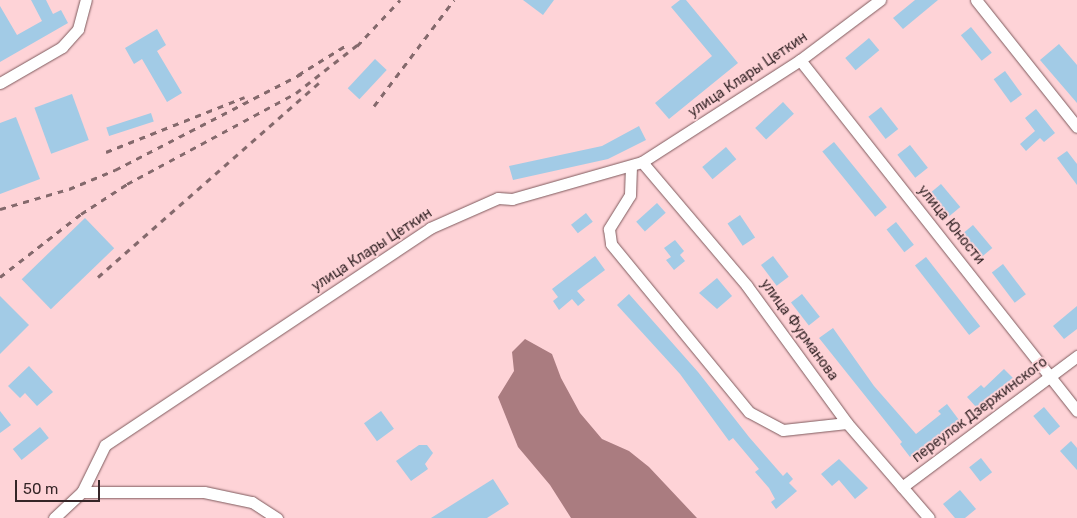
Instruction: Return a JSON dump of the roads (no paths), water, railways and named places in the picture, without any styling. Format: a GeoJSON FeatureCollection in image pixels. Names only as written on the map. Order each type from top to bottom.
{"type":"FeatureCollection","features":[{"type":"Feature","properties":{"kind":"street"},"geometry":{"type":"LineString","coordinates":[[0,83],[62,48],[78,29],[86,0]]}},
{"type":"Feature","properties":{"kind":"street","name":"улица Клары Цеткин"},"geometry":{"type":"LineString","coordinates":[[54,518],[82,492],[105,445],[430,228],[498,198],[512,199],[636,164],[800,60],[880,0]]}},
{"type":"Feature","properties":{"kind":"street"},"geometry":{"type":"LineString","coordinates":[[976,0],[1077,127]]}},
{"type":"Feature","properties":{"kind":"street","name":"улица Юности"},"geometry":{"type":"LineString","coordinates":[[800,60],[1052,375],[1077,411]]}},
{"type":"Feature","properties":{"kind":"street"},"geometry":{"type":"LineString","coordinates":[[636,164],[630,195],[609,229],[610,244],[749,412],[783,430],[847,423]]}},
{"type":"Feature","properties":{"kind":"street","name":"улица Фурманова"},"geometry":{"type":"LineString","coordinates":[[636,164],[747,286],[847,423],[929,518]]}},
{"type":"Feature","properties":{"kind":"street","name":"переулок Дзержинского"},"geometry":{"type":"LineString","coordinates":[[902,487],[1077,356]]}},
{"type":"Feature","properties":{"kind":"street"},"geometry":{"type":"LineString","coordinates":[[82,492],[204,492],[252,502],[277,518]]}},
{"type":"Feature","properties":{"kind":"railway"},"geometry":{"type":"LineString","coordinates":[[357,46],[400,0]]}},
{"type":"Feature","properties":{"kind":"railway"},"geometry":{"type":"LineString","coordinates":[[374,106],[454,0]]}},
{"type":"Feature","properties":{"kind":"railway"},"geometry":{"type":"LineString","coordinates":[[0,277],[81,214],[127,184],[296,93],[361,42]]}},
{"type":"Feature","properties":{"kind":"railway"},"geometry":{"type":"LineString","coordinates":[[298,75],[345,46]]}},
{"type":"Feature","properties":{"kind":"railway"},"geometry":{"type":"LineString","coordinates":[[0,209],[69,189],[115,170],[305,72]]}},
{"type":"Feature","properties":{"kind":"railway"},"geometry":{"type":"LineString","coordinates":[[98,277],[321,81]]}},
{"type":"Feature","properties":{"kind":"railway"},"geometry":{"type":"LineString","coordinates":[[106,152],[245,97]]}}]}
